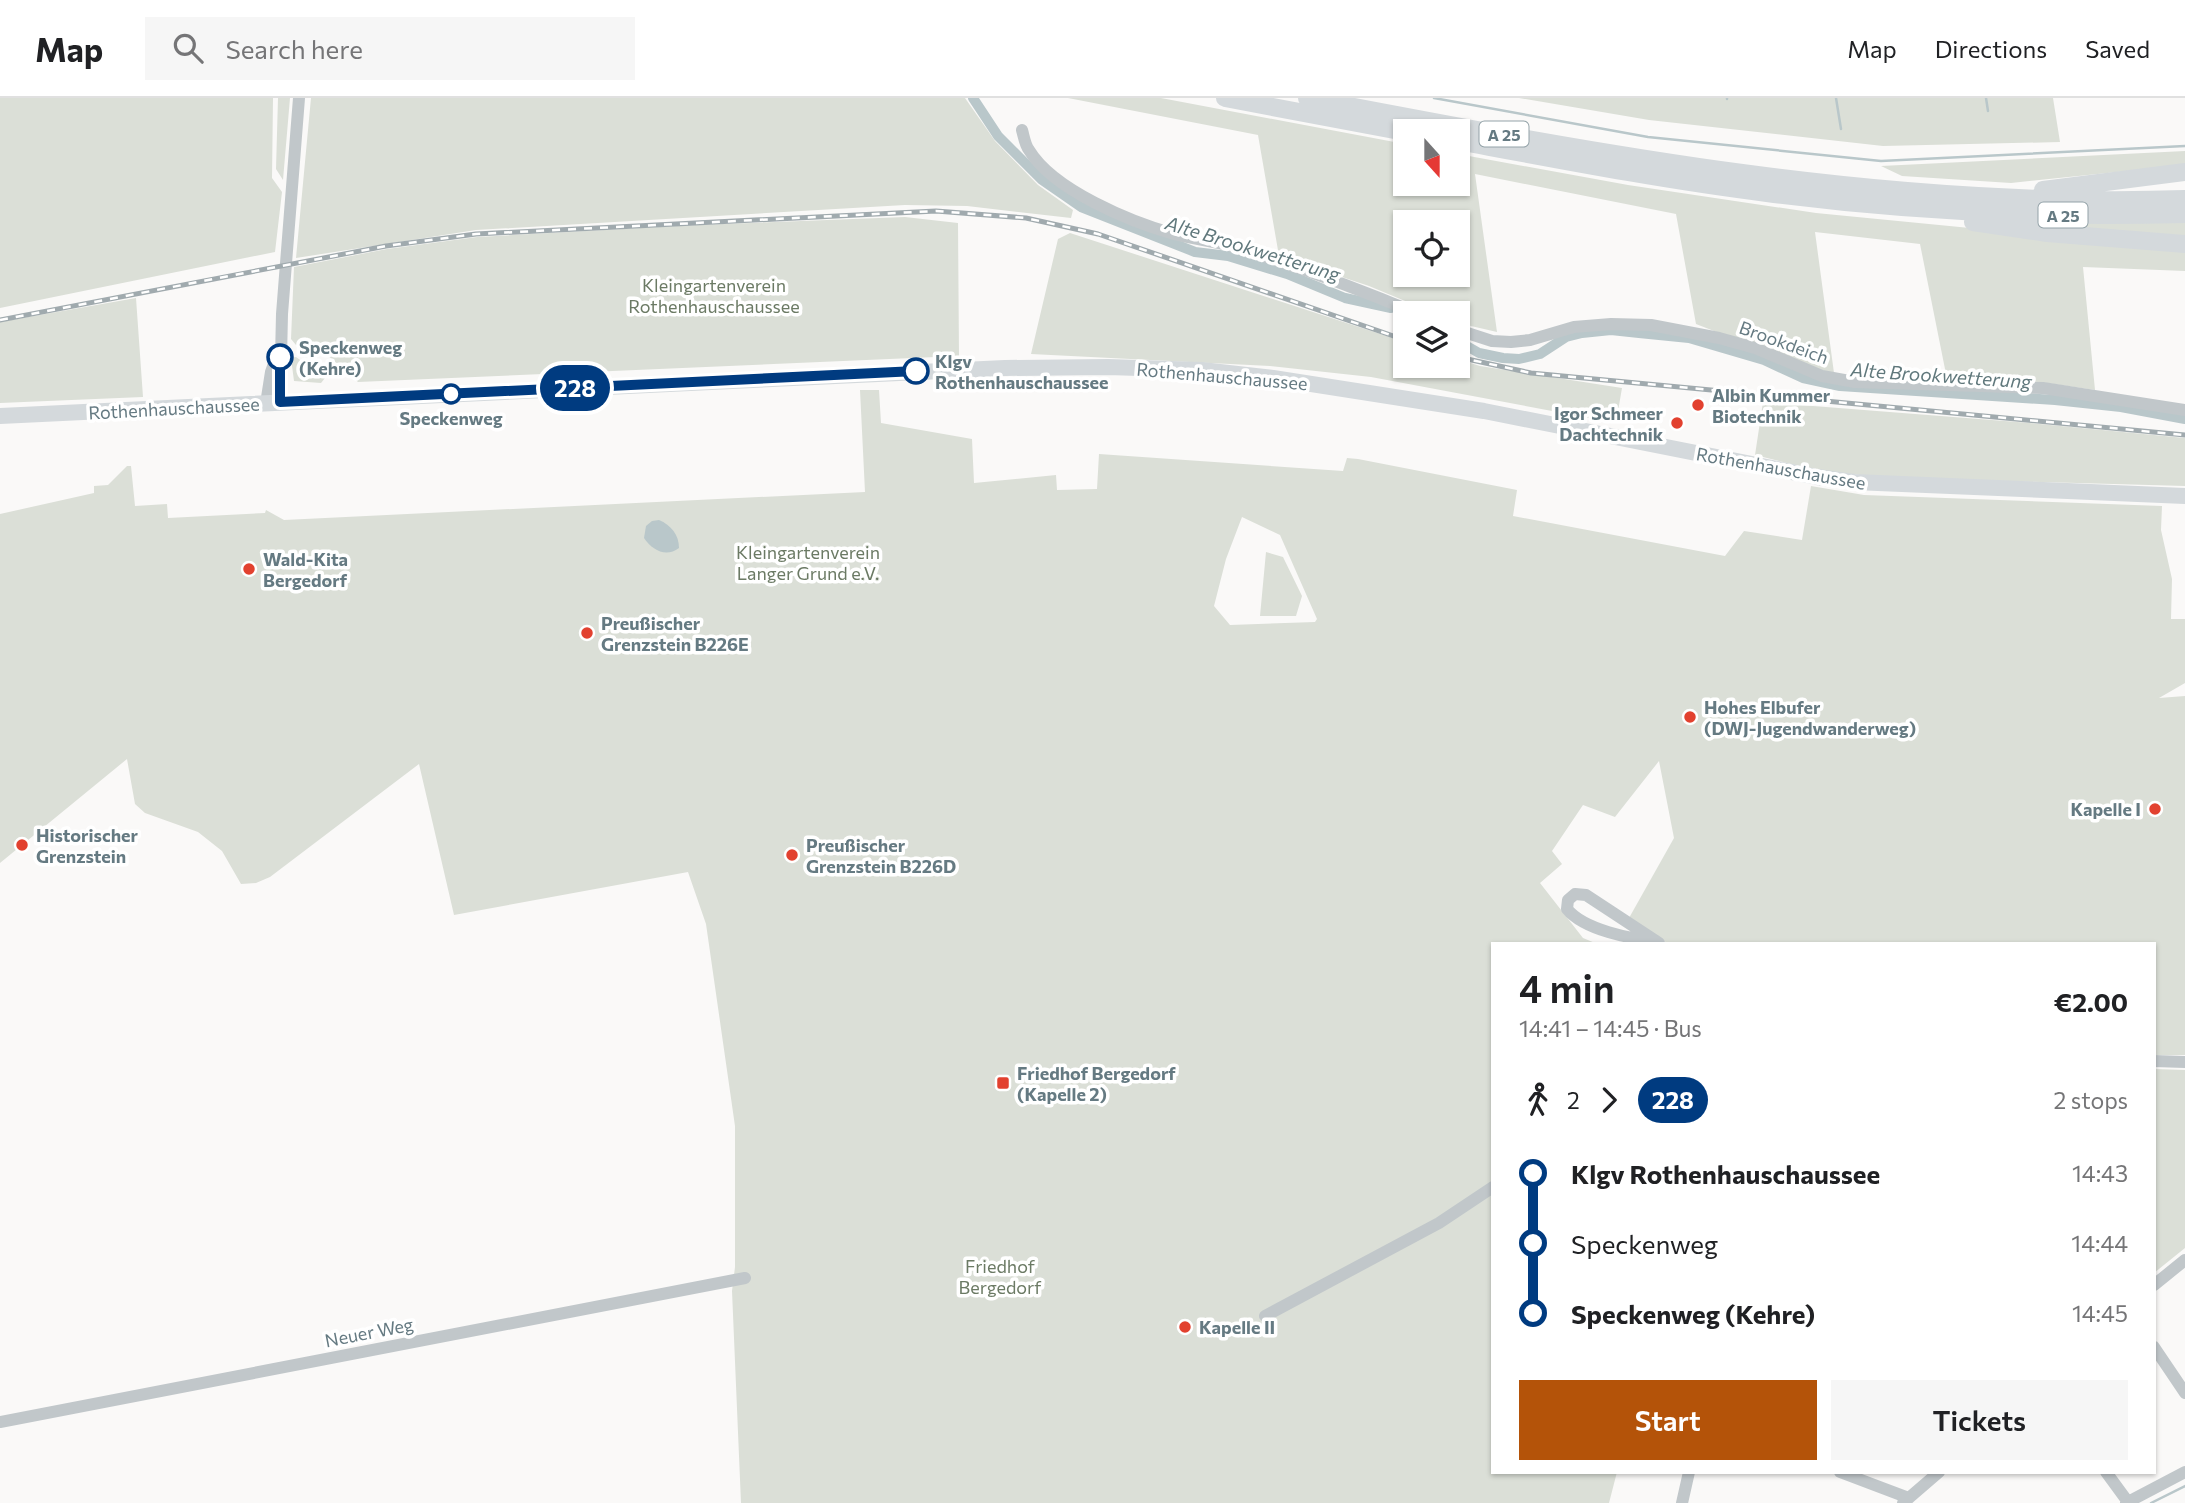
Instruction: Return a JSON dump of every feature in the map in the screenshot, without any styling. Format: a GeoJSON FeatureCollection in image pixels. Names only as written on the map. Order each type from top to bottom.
{"type":"FeatureCollection","features":[{"type":"Feature","properties":{"kind":"highway"},"geometry":{"type":"LineString","coordinates":[[1225,98],[1393,130]]}},
{"type":"Feature","properties":{"kind":"highway","name":"A 25"},"geometry":{"type":"LineString","coordinates":[[1307,98],[1634,158],[1839,186],[1988,198],[2185,199]]}},
{"type":"Feature","properties":{"kind":"highway","name":"A 25"},"geometry":{"type":"LineString","coordinates":[[1470,143],[1710,185],[1838,201],[2056,215],[2185,214]]}},
{"type":"Feature","properties":{"kind":"highway"},"geometry":{"type":"LineString","coordinates":[[1988,198],[2185,172]]}},
{"type":"Feature","properties":{"kind":"highway"},"geometry":{"type":"LineString","coordinates":[[1941,209],[1969,221],[2046,233],[2185,244]]}},
{"type":"Feature","properties":{"kind":"main road","name":"Rothenhauschaussee"},"geometry":{"type":"LineString","coordinates":[[0,416],[1005,368],[1202,370],[1381,393],[1854,482],[2185,496]]}},
{"type":"Feature","properties":{"kind":"street"},"geometry":{"type":"LineString","coordinates":[[273,403],[280,348],[299,98]]}},
{"type":"Feature","properties":{"kind":"street"},"geometry":{"type":"LineString","coordinates":[[1022,130],[1028,150],[1054,177],[1083,196],[1124,216],[1173,233],[1230,246],[1393,303]]}},
{"type":"Feature","properties":{"kind":"street","name":"Brookdeich"},"geometry":{"type":"LineString","coordinates":[[1470,334],[1492,341],[1511,342],[1530,340],[1574,327],[1651,325],[1755,348],[1822,376],[1855,382],[2043,388],[2185,410]]}},
{"type":"Feature","properties":{"kind":"street"},"geometry":{"type":"LineString","coordinates":[[1575,894],[1587,895],[1658,942],[1632,939],[1580,920],[1567,909],[1568,900],[1575,894]]}},
{"type":"Feature","properties":{"kind":"street"},"geometry":{"type":"LineString","coordinates":[[2156,1061],[2185,1062]]}},
{"type":"Feature","properties":{"kind":"street"},"geometry":{"type":"LineString","coordinates":[[1265,1316],[1439,1223],[1491,1188]]}},
{"type":"Feature","properties":{"kind":"street"},"geometry":{"type":"LineString","coordinates":[[2156,1283],[2185,1260]]}},
{"type":"Feature","properties":{"kind":"street","name":"Neuer Weg"},"geometry":{"type":"LineString","coordinates":[[0,1422],[745,1279]]}},
{"type":"Feature","properties":{"kind":"street"},"geometry":{"type":"LineString","coordinates":[[2156,1350],[2185,1393]]}},
{"type":"Feature","properties":{"kind":"street"},"geometry":{"type":"LineString","coordinates":[[2107,1474],[2127,1502],[2185,1472]]}},
{"type":"Feature","properties":{"kind":"street"},"geometry":{"type":"LineString","coordinates":[[1682,1503],[1689,1474]]}},
{"type":"Feature","properties":{"kind":"street"},"geometry":{"type":"LineString","coordinates":[[1845,1474],[1906,1501],[1937,1474]]}},
{"type":"Feature","properties":{"kind":"green space"},"geometry":{"type":"Polygon","coordinates":[[[0,98],[273,98],[272,178],[282,192],[275,252],[0,308],[0,98]]]}},
{"type":"Feature","properties":{"kind":"green space"},"geometry":{"type":"Polygon","coordinates":[[[278,98],[290,98],[283,180],[276,169],[278,98]]]}},
{"type":"Feature","properties":{"kind":"green space"},"geometry":{"type":"Polygon","coordinates":[[[311,98],[965,98],[995,141],[1038,185],[1073,210],[1071,218],[967,206],[905,205],[476,230],[296,258],[311,98]]]}},
{"type":"Feature","properties":{"kind":"green space"},"geometry":{"type":"Polygon","coordinates":[[[1068,98],[1161,98],[1393,142],[1393,196],[1470,196],[1470,156],[1628,185],[1816,213],[2185,249],[2185,271],[2083,267],[2095,390],[2040,382],[1947,379],[1920,244],[1815,232],[1834,373],[1806,367],[1696,324],[1676,214],[1475,174],[1497,332],[1470,326],[1470,301],[1405,301],[1279,256],[1258,135],[1068,98]]]}},
{"type":"Feature","properties":{"kind":"green space"},"geometry":{"type":"Polygon","coordinates":[[[1519,98],[2053,98],[2060,142],[1883,146],[1649,120],[1519,98]]]}},
{"type":"Feature","properties":{"kind":"green space"},"geometry":{"type":"Polygon","coordinates":[[[2185,151],[2185,165],[2011,183],[1902,176],[1881,166],[2185,151]]]}},
{"type":"Feature","properties":{"kind":"green space","name":"Kleingartenverein Rothenhauschaussee"},"geometry":{"type":"Polygon","coordinates":[[[905,217],[958,223],[959,356],[358,382],[325,353],[296,345],[291,339],[294,267],[387,249],[477,237],[905,217]]]}},
{"type":"Feature","properties":{"kind":"green space"},"geometry":{"type":"Polygon","coordinates":[[[2036,223],[2185,223],[2185,238],[2100,233],[2036,223]]]}},
{"type":"Feature","properties":{"kind":"green space"},"geometry":{"type":"Polygon","coordinates":[[[1070,233],[1393,338],[1393,378],[1470,378],[1470,363],[1622,388],[1616,423],[1371,377],[1270,366],[1031,354],[1058,239],[1070,233]]]}},
{"type":"Feature","properties":{"kind":"green space"},"geometry":{"type":"Polygon","coordinates":[[[136,298],[143,397],[0,403],[0,322],[136,298]]]}},
{"type":"Feature","properties":{"kind":"green space"},"geometry":{"type":"Polygon","coordinates":[[[296,357],[325,378],[321,383],[294,381],[291,358],[296,357]]]}},
{"type":"Feature","properties":{"kind":"green space"},"geometry":{"type":"Polygon","coordinates":[[[860,390],[879,390],[881,423],[972,439],[974,483],[1056,475],[1057,490],[1097,489],[1099,454],[1343,471],[1347,458],[1358,459],[1517,490],[1513,516],[1725,556],[1744,531],[1802,540],[1811,486],[1864,495],[2162,506],[2161,530],[2172,579],[2171,619],[2185,619],[2185,683],[2159,698],[2185,696],[2185,1055],[2156,1055],[2156,942],[1665,942],[1629,918],[1674,838],[1659,761],[1615,817],[1583,805],[1552,851],[1562,864],[1540,883],[1583,938],[1593,942],[1491,942],[1491,1474],[1616,1474],[1609,1503],[741,1503],[732,1291],[735,1267],[735,1126],[706,924],[688,872],[454,915],[419,764],[270,877],[256,883],[241,884],[222,851],[198,832],[145,813],[135,804],[127,759],[0,863],[0,514],[94,493],[94,486],[108,485],[127,466],[131,466],[135,506],[167,504],[168,518],[265,513],[266,510],[284,520],[865,492],[860,390]],[[1242,517],[1226,559],[1214,606],[1230,625],[1315,622],[1317,619],[1280,535],[1242,517]]]}},
{"type":"Feature","properties":{"kind":"green space"},"geometry":{"type":"Polygon","coordinates":[[[1763,402],[2185,438],[2185,486],[1891,478],[1820,471],[1755,455],[1763,402]]]}},
{"type":"Feature","properties":{"kind":"green space"},"geometry":{"type":"Polygon","coordinates":[[[1266,552],[1283,557],[1302,596],[1296,616],[1260,616],[1266,552]]]}},
{"type":"Feature","properties":{"kind":"green space"},"geometry":{"type":"Polygon","coordinates":[[[2156,1069],[2185,1070],[2185,1248],[2156,1271],[2156,1069]]]}},
{"type":"Feature","properties":{"kind":"shaded area"},"geometry":{"type":"Polygon","coordinates":[[[659,520],[676,535],[679,548],[674,551],[660,551],[644,538],[646,526],[659,520]]]}},
{"type":"Feature","properties":{"kind":"waterway","name":"Alte Brookwetterung"},"geometry":{"type":"LineString","coordinates":[[973,98],[998,136],[1042,180],[1081,207],[1195,252],[1228,256],[1287,274],[1345,298],[1391,308]]}},
{"type":"Feature","properties":{"kind":"waterway"},"geometry":{"type":"LineString","coordinates":[[1434,98],[1648,137],[1881,161],[2185,146]]}},
{"type":"Feature","properties":{"kind":"waterway"},"geometry":{"type":"LineString","coordinates":[[1836,98],[1841,129]]}},
{"type":"Feature","properties":{"kind":"waterway"},"geometry":{"type":"LineString","coordinates":[[1986,98],[1988,111]]}},
{"type":"Feature","properties":{"kind":"waterway","name":"Alte Brookwetterung"},"geometry":{"type":"LineString","coordinates":[[1470,348],[1479,353],[1519,359],[1540,354],[1566,337],[1611,330],[1689,338],[1764,360],[1803,378],[1840,386],[2055,400],[2121,407],[2185,419]]}},
{"type":"Feature","properties":{"kind":"waterway"},"geometry":{"type":"LineString","coordinates":[[2151,1503],[2185,1486]]}},
{"type":"Feature","properties":{"kind":"railway"},"geometry":{"type":"LineString","coordinates":[[0,320],[386,246],[476,234],[936,211],[1026,218],[1098,234],[1393,336]]}},
{"type":"Feature","properties":{"kind":"railway"},"geometry":{"type":"LineString","coordinates":[[1470,360],[1531,373],[2185,435]]}},
{"type":"Feature","properties":{"kind":"bus line","name":"228"},"geometry":{"type":"LineString","coordinates":[[280,357],[280,402],[916,371]]}},
{"type":"Feature","properties":{"kind":"place","name":"Speckenweg (Kehre)"},"geometry":{"type":"Point","coordinates":[280,357]}},
{"type":"Feature","properties":{"kind":"place","name":"Klgv Rothenhauschaussee"},"geometry":{"type":"Point","coordinates":[916,371]}},
{"type":"Feature","properties":{"kind":"place","name":"Speckenweg"},"geometry":{"type":"Point","coordinates":[451,394]}},
{"type":"Feature","properties":{"kind":"place","name":"Albin Kummer Biotechnik"},"geometry":{"type":"Point","coordinates":[1698,405]}},
{"type":"Feature","properties":{"kind":"place","name":"Igor Schmeer Dachtechnik"},"geometry":{"type":"Point","coordinates":[1677,423]}},
{"type":"Feature","properties":{"kind":"place","name":"Wald-Kita Bergedorf"},"geometry":{"type":"Point","coordinates":[249,569]}},
{"type":"Feature","properties":{"kind":"place","name":"Preußischer Grenzstein B226E"},"geometry":{"type":"Point","coordinates":[587,633]}},
{"type":"Feature","properties":{"kind":"place","name":"Hohes Elbufer (DWJ-Jugendwanderweg)"},"geometry":{"type":"Point","coordinates":[1690,717]}},
{"type":"Feature","properties":{"kind":"place","name":"Kapelle I"},"geometry":{"type":"Point","coordinates":[2155,809]}},
{"type":"Feature","properties":{"kind":"place","name":"Historischer Grenzstein"},"geometry":{"type":"Point","coordinates":[22,845]}},
{"type":"Feature","properties":{"kind":"place","name":"Preußischer Grenzstein B226D"},"geometry":{"type":"Point","coordinates":[792,855]}},
{"type":"Feature","properties":{"kind":"place","name":"Friedhof Bergedorf (Kapelle 2)"},"geometry":{"type":"Point","coordinates":[1003,1083]}},
{"type":"Feature","properties":{"kind":"place","name":"Kapelle II"},"geometry":{"type":"Point","coordinates":[1185,1327]}},
{"type":"Feature","properties":{"kind":"park label","name":"Kleingartenverein Langer Grund e.V."},"geometry":{"type":"Point","coordinates":[808,562]}},
{"type":"Feature","properties":{"kind":"park label","name":"Friedhof Bergedorf"},"geometry":{"type":"Point","coordinates":[1000,1276]}}]}
